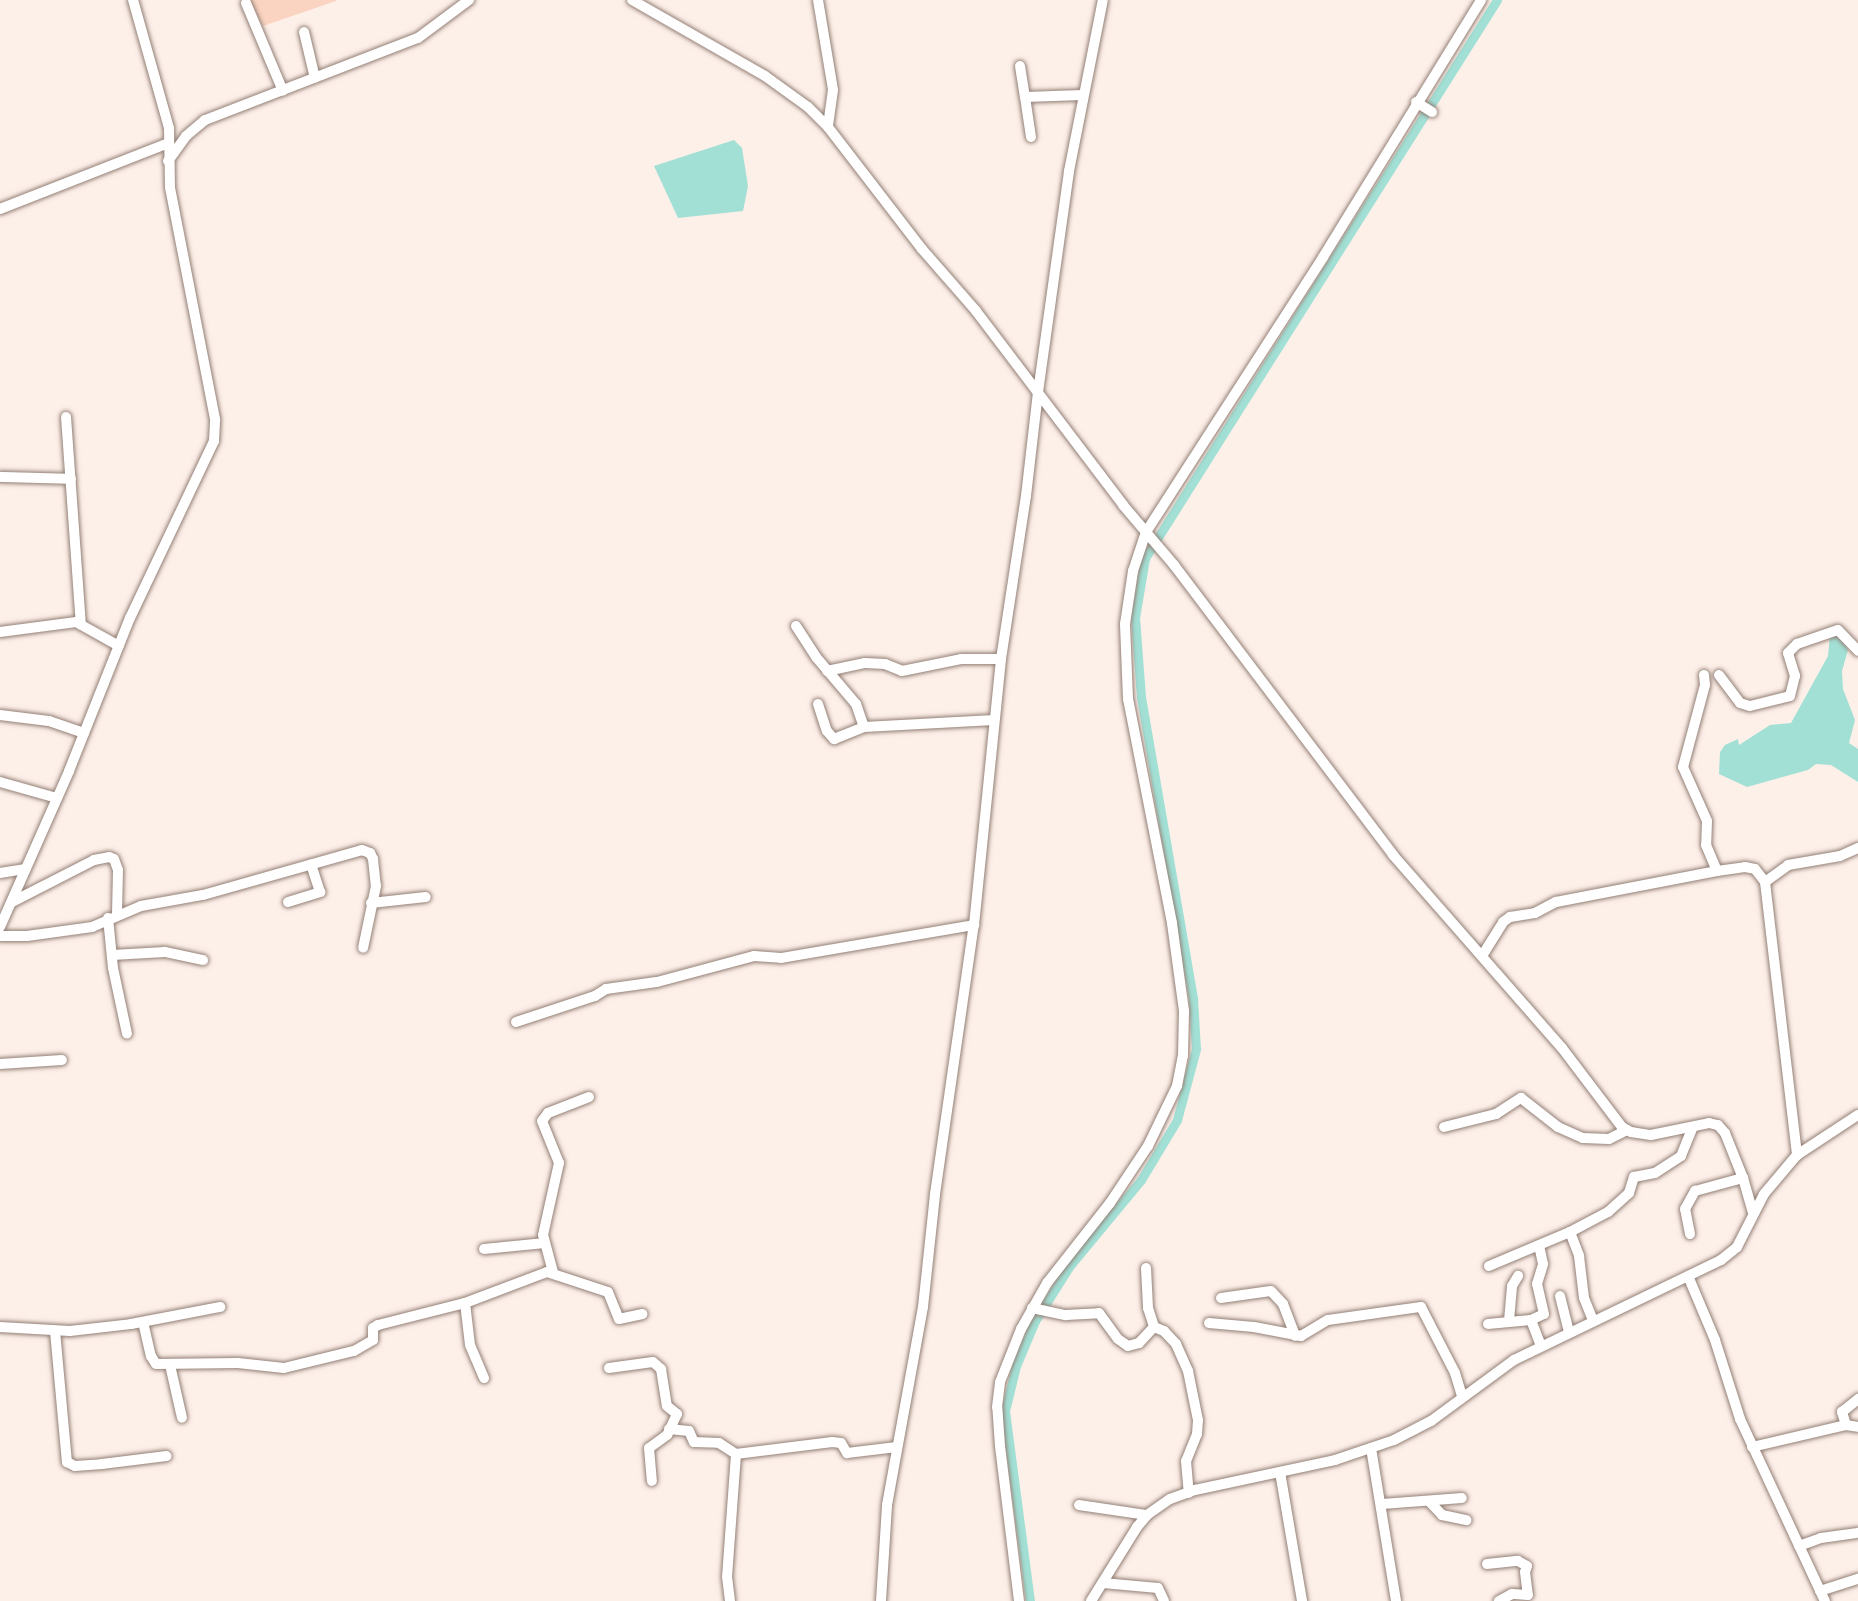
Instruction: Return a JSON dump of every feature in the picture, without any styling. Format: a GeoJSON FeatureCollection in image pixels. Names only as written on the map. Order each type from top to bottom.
{"type":"FeatureCollection","features":[{"type":"Feature","properties":{"kind":"street"},"geometry":{"type":"LineString","coordinates":[[0,927],[57,798],[119,646],[210,454],[215,431],[167,162],[169,128],[133,0]]}},
{"type":"Feature","properties":{"kind":"street"},"geometry":{"type":"LineString","coordinates":[[167,162],[186,136],[205,120],[418,37],[469,0]]}},
{"type":"Feature","properties":{"kind":"street"},"geometry":{"type":"LineString","coordinates":[[632,0],[765,76],[808,107],[828,127],[881,198],[976,311],[1057,421],[1161,550],[1394,855],[1627,1130]]}},
{"type":"Feature","properties":{"kind":"street"},"geometry":{"type":"LineString","coordinates":[[818,0],[833,90],[828,127]]}},
{"type":"Feature","properties":{"kind":"street"},"geometry":{"type":"LineString","coordinates":[[881,1601],[887,1505],[923,1307],[935,1194],[974,925],[1001,659],[1026,496],[1038,392],[1082,95],[1103,0]]}},
{"type":"Feature","properties":{"kind":"street"},"geometry":{"type":"LineString","coordinates":[[1018,1601],[1000,1446],[998,1391],[1008,1359],[1034,1308],[1148,1146],[1178,1086],[1183,1056],[1184,1011],[1172,923],[1128,699],[1125,634],[1127,602],[1148,535],[1323,257],[1423,108],[1481,0]]}},
{"type":"Feature","properties":{"kind":"street"},"geometry":{"type":"LineString","coordinates":[[246,3],[283,91]]}},
{"type":"Feature","properties":{"kind":"street"},"geometry":{"type":"LineString","coordinates":[[304,32],[315,78]]}},
{"type":"Feature","properties":{"kind":"street"},"geometry":{"type":"LineString","coordinates":[[1020,66],[1031,137]]}},
{"type":"Feature","properties":{"kind":"street"},"geometry":{"type":"LineString","coordinates":[[1025,97],[1082,95]]}},
{"type":"Feature","properties":{"kind":"street"},"geometry":{"type":"LineString","coordinates":[[0,209],[168,143]]}},
{"type":"Feature","properties":{"kind":"street"},"geometry":{"type":"LineString","coordinates":[[66,417],[81,624]]}},
{"type":"Feature","properties":{"kind":"street"},"geometry":{"type":"LineString","coordinates":[[0,477],[71,479]]}},
{"type":"Feature","properties":{"kind":"street"},"geometry":{"type":"LineString","coordinates":[[0,632],[70,621],[81,624],[119,646]]}},
{"type":"Feature","properties":{"kind":"street"},"geometry":{"type":"LineString","coordinates":[[796,626],[827,671],[856,704],[864,727]]}},
{"type":"Feature","properties":{"kind":"street"},"geometry":{"type":"LineString","coordinates":[[1719,675],[1740,703],[1750,706],[1790,696],[1795,676],[1788,653],[1797,644],[1838,630],[1858,651]]}},
{"type":"Feature","properties":{"kind":"street"},"geometry":{"type":"LineString","coordinates":[[827,671],[865,663],[885,664],[902,671],[961,659],[1001,659]]}},
{"type":"Feature","properties":{"kind":"street"},"geometry":{"type":"LineString","coordinates":[[1704,675],[1705,685],[1683,767],[1707,821],[1706,845],[1717,871]]}},
{"type":"Feature","properties":{"kind":"street"},"geometry":{"type":"LineString","coordinates":[[818,705],[827,731],[834,739],[864,727],[994,725]]}},
{"type":"Feature","properties":{"kind":"street"},"geometry":{"type":"LineString","coordinates":[[0,715],[49,721],[84,733]]}},
{"type":"Feature","properties":{"kind":"street"},"geometry":{"type":"LineString","coordinates":[[0,782],[57,798]]}},
{"type":"Feature","properties":{"kind":"street"},"geometry":{"type":"LineString","coordinates":[[1765,882],[1783,871],[1787,865],[1840,856],[1858,848]]}},
{"type":"Feature","properties":{"kind":"street"},"geometry":{"type":"LineString","coordinates":[[0,936],[27,936],[92,927],[103,924],[112,916],[141,906],[203,895],[355,851],[370,853],[376,886],[363,948]]}},
{"type":"Feature","properties":{"kind":"street"},"geometry":{"type":"LineString","coordinates":[[11,902],[94,860],[109,857],[114,859],[118,870],[112,916],[112,955],[127,1034]]}},
{"type":"Feature","properties":{"kind":"street"},"geometry":{"type":"LineString","coordinates":[[288,902],[320,892],[311,864]]}},
{"type":"Feature","properties":{"kind":"street"},"geometry":{"type":"LineString","coordinates":[[1482,956],[1503,922],[1510,917],[1535,914],[1556,902],[1750,867],[1765,882],[1797,1155]]}},
{"type":"Feature","properties":{"kind":"street"},"geometry":{"type":"LineString","coordinates":[[0,873],[26,869]]}},
{"type":"Feature","properties":{"kind":"street"},"geometry":{"type":"LineString","coordinates":[[371,903],[426,897]]}},
{"type":"Feature","properties":{"kind":"street"},"geometry":{"type":"LineString","coordinates":[[516,1022],[595,996],[606,989],[657,982],[754,956],[782,958],[974,925]]}},
{"type":"Feature","properties":{"kind":"street"},"geometry":{"type":"LineString","coordinates":[[112,955],[165,952],[203,960]]}},
{"type":"Feature","properties":{"kind":"street"},"geometry":{"type":"LineString","coordinates":[[0,1064],[62,1060]]}},
{"type":"Feature","properties":{"kind":"street"},"geometry":{"type":"LineString","coordinates":[[553,1272],[545,1243],[544,1226],[559,1163],[542,1121],[548,1112],[589,1097]]}},
{"type":"Feature","properties":{"kind":"street"},"geometry":{"type":"LineString","coordinates":[[1444,1127],[1496,1114],[1521,1098],[1558,1127],[1583,1138],[1609,1139],[1627,1130],[1651,1135],[1713,1123],[1722,1129],[1743,1178],[1753,1212]]}},
{"type":"Feature","properties":{"kind":"street"},"geometry":{"type":"LineString","coordinates":[[1091,1601],[1147,1515],[1170,1499],[1371,1448],[1415,1431],[1497,1370],[1593,1320],[1731,1254],[1763,1194],[1797,1155],[1858,1115]]}},
{"type":"Feature","properties":{"kind":"street"},"geometry":{"type":"LineString","coordinates":[[1489,1266],[1570,1232],[1618,1204],[1629,1193],[1634,1177],[1644,1177],[1676,1161],[1685,1151],[1693,1127]]}},
{"type":"Feature","properties":{"kind":"street"},"geometry":{"type":"LineString","coordinates":[[1690,1234],[1685,1209],[1695,1191],[1743,1178]]}},
{"type":"Feature","properties":{"kind":"street"},"geometry":{"type":"LineString","coordinates":[[1570,1232],[1579,1256],[1584,1298],[1593,1320]]}},
{"type":"Feature","properties":{"kind":"street"},"geometry":{"type":"LineString","coordinates":[[484,1249],[545,1243]]}},
{"type":"Feature","properties":{"kind":"street"},"geometry":{"type":"LineString","coordinates":[[1488,1324],[1531,1320],[1545,1311],[1537,1284],[1543,1264],[1539,1245]]}},
{"type":"Feature","properties":{"kind":"street"},"geometry":{"type":"LineString","coordinates":[[1146,1268],[1148,1308],[1154,1327]]}},
{"type":"Feature","properties":{"kind":"street"},"geometry":{"type":"LineString","coordinates":[[143,1322],[153,1363],[238,1363],[291,1368],[354,1351],[373,1340],[373,1328],[378,1325],[465,1303],[553,1272],[608,1292],[619,1319],[642,1314]]}},
{"type":"Feature","properties":{"kind":"street"},"geometry":{"type":"LineString","coordinates":[[1509,1321],[1512,1286],[1518,1276]]}},
{"type":"Feature","properties":{"kind":"street"},"geometry":{"type":"LineString","coordinates":[[1688,1276],[1712,1330],[1735,1406],[1752,1447],[1825,1601]]}},
{"type":"Feature","properties":{"kind":"street"},"geometry":{"type":"LineString","coordinates":[[1221,1298],[1271,1291],[1283,1304],[1295,1336]]}},
{"type":"Feature","properties":{"kind":"street"},"geometry":{"type":"LineString","coordinates":[[1560,1296],[1569,1332]]}},
{"type":"Feature","properties":{"kind":"street"},"geometry":{"type":"LineString","coordinates":[[465,1303],[470,1345],[484,1378]]}},
{"type":"Feature","properties":{"kind":"street"},"geometry":{"type":"LineString","coordinates":[[0,1327],[55,1331],[143,1322],[220,1307]]}},
{"type":"Feature","properties":{"kind":"street"},"geometry":{"type":"LineString","coordinates":[[1209,1323],[1254,1327],[1295,1336],[1306,1335],[1328,1320],[1421,1307],[1455,1373],[1462,1396]]}},
{"type":"Feature","properties":{"kind":"street"},"geometry":{"type":"LineString","coordinates":[[1034,1308],[1056,1313],[1099,1313],[1118,1339],[1128,1346],[1139,1343],[1154,1327]]}},
{"type":"Feature","properties":{"kind":"street"},"geometry":{"type":"LineString","coordinates":[[1531,1320],[1541,1346]]}},
{"type":"Feature","properties":{"kind":"street"},"geometry":{"type":"LineString","coordinates":[[1154,1327],[1164,1331],[1177,1344],[1191,1381],[1198,1428],[1186,1461],[1189,1493]]}},
{"type":"Feature","properties":{"kind":"street"},"geometry":{"type":"LineString","coordinates":[[55,1331],[67,1462],[75,1466],[167,1456]]}},
{"type":"Feature","properties":{"kind":"street"},"geometry":{"type":"LineString","coordinates":[[609,1368],[653,1362],[659,1365],[667,1406],[677,1415],[667,1436],[649,1448],[652,1480]]}},
{"type":"Feature","properties":{"kind":"street"},"geometry":{"type":"LineString","coordinates":[[170,1365],[182,1418]]}},
{"type":"Feature","properties":{"kind":"street"},"geometry":{"type":"LineString","coordinates":[[1846,1425],[1842,1412],[1858,1399]]}},
{"type":"Feature","properties":{"kind":"street"},"geometry":{"type":"LineString","coordinates":[[1752,1447],[1846,1425],[1858,1427]]}},
{"type":"Feature","properties":{"kind":"street"},"geometry":{"type":"LineString","coordinates":[[669,1429],[688,1431],[694,1442],[719,1443],[736,1454],[832,1442],[841,1443],[848,1453],[897,1447]]}},
{"type":"Feature","properties":{"kind":"street"},"geometry":{"type":"LineString","coordinates":[[1371,1448],[1396,1601]]}},
{"type":"Feature","properties":{"kind":"street"},"geometry":{"type":"LineString","coordinates":[[730,1601],[727,1577],[736,1454]]}},
{"type":"Feature","properties":{"kind":"street"},"geometry":{"type":"LineString","coordinates":[[1280,1472],[1302,1601]]}},
{"type":"Feature","properties":{"kind":"street"},"geometry":{"type":"LineString","coordinates":[[1382,1504],[1462,1498]]}},
{"type":"Feature","properties":{"kind":"street"},"geometry":{"type":"LineString","coordinates":[[1429,1501],[1442,1516],[1466,1520]]}},
{"type":"Feature","properties":{"kind":"street"},"geometry":{"type":"LineString","coordinates":[[1079,1505],[1147,1515]]}},
{"type":"Feature","properties":{"kind":"street"},"geometry":{"type":"LineString","coordinates":[[1799,1546],[1821,1538],[1858,1534]]}},
{"type":"Feature","properties":{"kind":"street"},"geometry":{"type":"LineString","coordinates":[[1487,1564],[1518,1561],[1527,1566],[1525,1572],[1528,1595],[1513,1594],[1499,1601]]}},
{"type":"Feature","properties":{"kind":"street"},"geometry":{"type":"LineString","coordinates":[[1820,1591],[1858,1579]]}},
{"type":"Feature","properties":{"kind":"street"},"geometry":{"type":"LineString","coordinates":[[1103,1583],[1158,1588],[1164,1601]]}},
{"type":"Feature","properties":{"kind":"shaded area"},"geometry":{"type":"Polygon","coordinates":[[[249,0],[336,0],[336,1],[263,26],[249,0]]]}},
{"type":"Feature","properties":{"kind":"water"},"geometry":{"type":"Polygon","coordinates":[[[734,140],[742,148],[748,186],[743,211],[678,218],[654,166],[734,140]]]}},
{"type":"Feature","properties":{"kind":"water"},"geometry":{"type":"Polygon","coordinates":[[[1830,635],[1841,635],[1848,650],[1842,671],[1843,689],[1855,720],[1849,743],[1858,749],[1858,782],[1831,765],[1816,764],[1808,770],[1747,787],[1719,774],[1720,752],[1725,745],[1738,739],[1739,745],[1770,725],[1791,723],[1828,656],[1830,635]]]}},
{"type":"Feature","properties":{"kind":"waterway"},"geometry":{"type":"LineString","coordinates":[[1030,1601],[1005,1411],[1016,1366],[1035,1321],[1069,1267],[1141,1180],[1177,1120],[1196,1049],[1193,998],[1141,697],[1135,618],[1145,558],[1497,0]]}}]}
